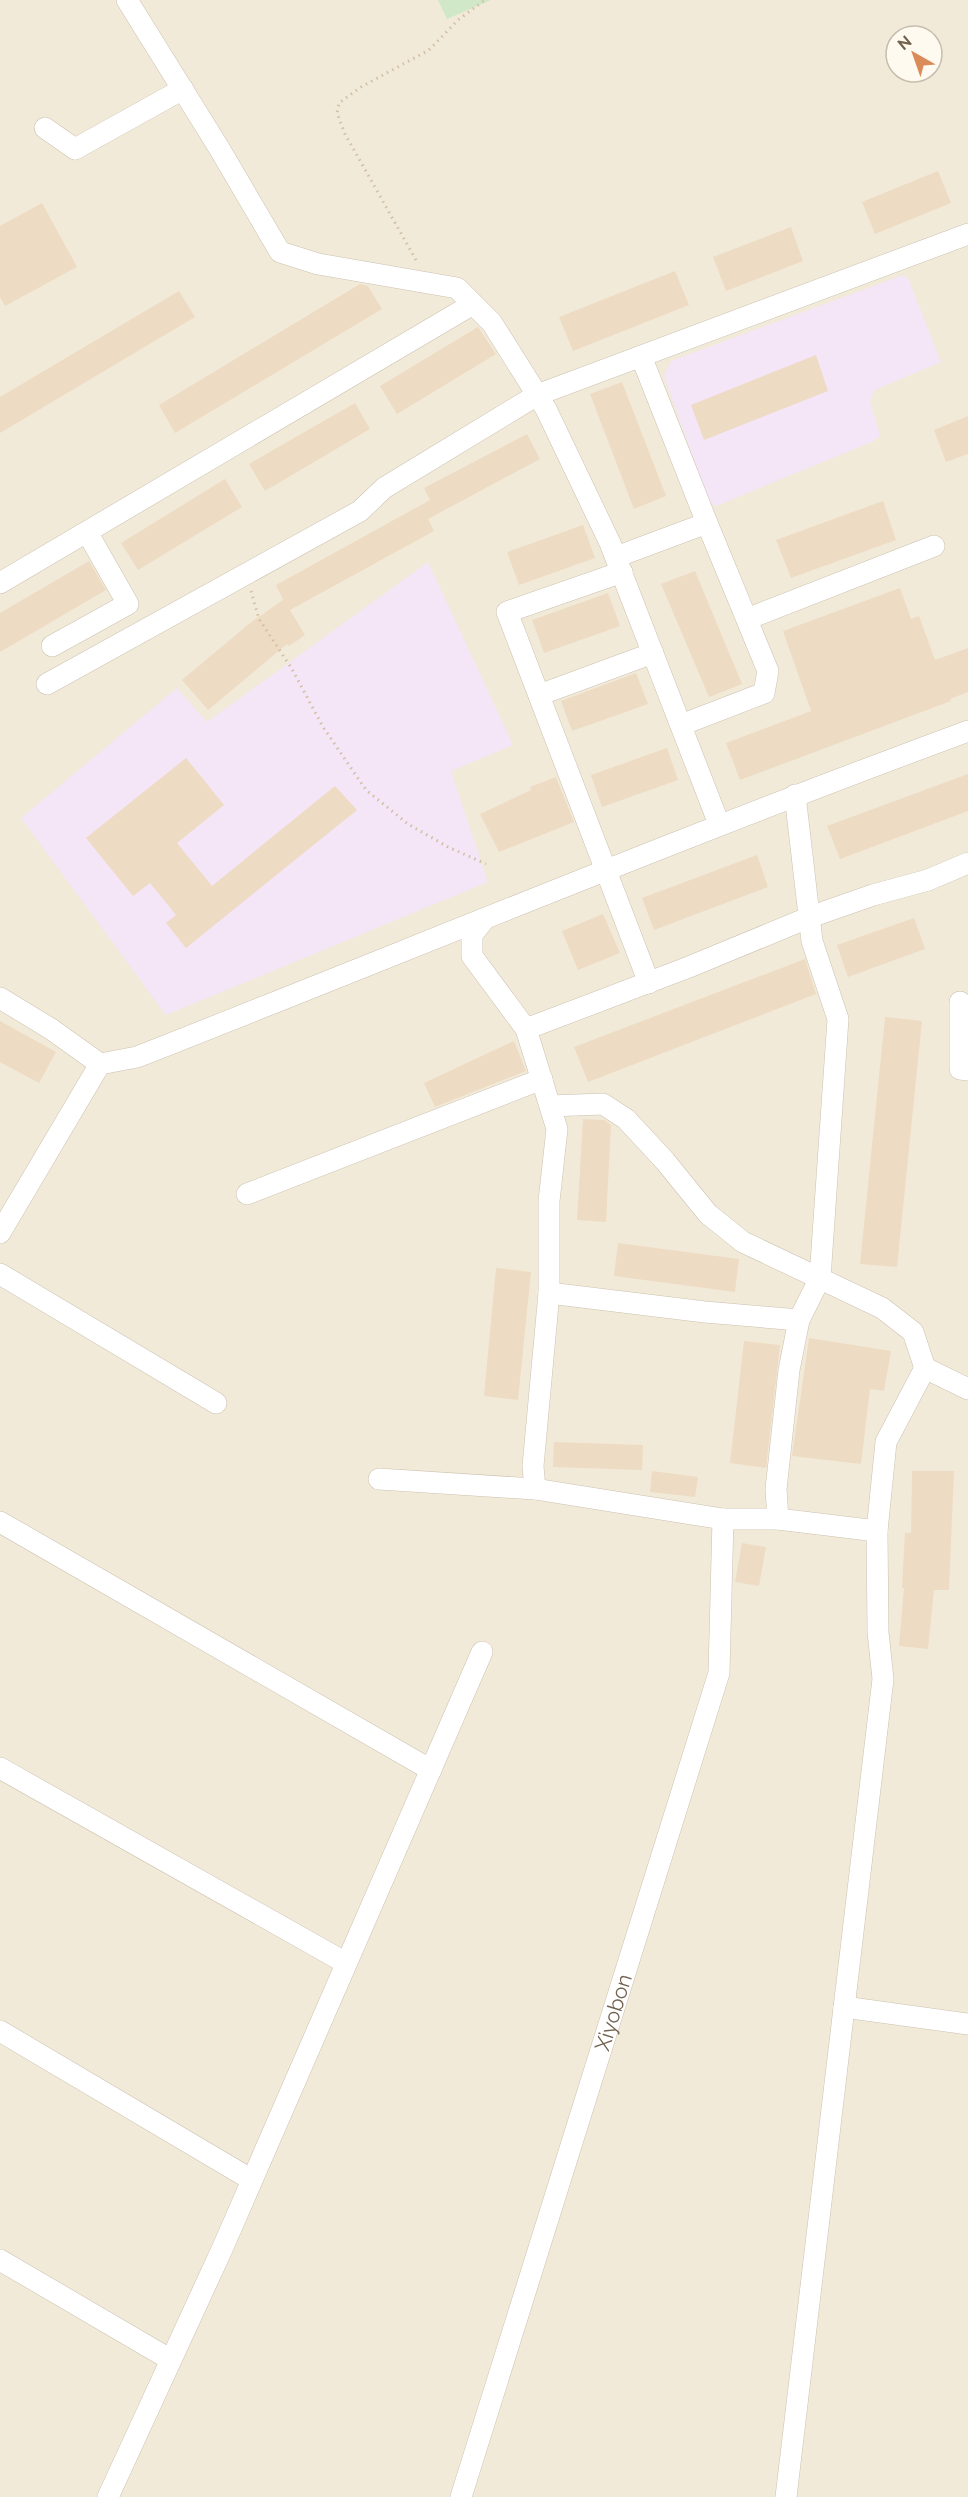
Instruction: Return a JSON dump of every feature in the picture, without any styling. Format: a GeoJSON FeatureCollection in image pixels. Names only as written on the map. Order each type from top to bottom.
{"type":"FeatureCollection","features":[{"type":"Feature","properties":{"kind":"street"},"geometry":{"type":"LineString","coordinates":[[128,0],[280,252],[318,264],[457,288],[492,322],[537,395],[619,565],[719,824]]}},
{"type":"Feature","properties":{"kind":"street"},"geometry":{"type":"LineString","coordinates":[[45,128],[75,149],[183,89]]}},
{"type":"Feature","properties":{"kind":"street"},"geometry":{"type":"LineString","coordinates":[[47,684],[360,511],[384,488],[537,395],[968,234]]}},
{"type":"Feature","properties":{"kind":"street"},"geometry":{"type":"LineString","coordinates":[[0,583],[473,304]]}},
{"type":"Feature","properties":{"kind":"street"},"geometry":{"type":"LineString","coordinates":[[641,356],[768,671],[764,693],[681,725]]}},
{"type":"Feature","properties":{"kind":"street"},"geometry":{"type":"LineString","coordinates":[[649,983],[507,612],[619,565],[707,523]]}},
{"type":"Feature","properties":{"kind":"street"},"geometry":{"type":"LineString","coordinates":[[52,646],[128,604],[87,532]]}},
{"type":"Feature","properties":{"kind":"street"},"geometry":{"type":"LineString","coordinates":[[747,619],[934,546]]}},
{"type":"Feature","properties":{"kind":"street"},"geometry":{"type":"LineString","coordinates":[[539,695],[653,653]]}},
{"type":"Feature","properties":{"kind":"street"},"geometry":{"type":"LineString","coordinates":[[0,998],[51,1029],[100,1064],[137,1057],[483,921],[719,824],[968,731]]}},
{"type":"Feature","properties":{"kind":"street"},"geometry":{"type":"LineString","coordinates":[[778,1519],[776,1489],[789,1370],[799,1320],[820,1278],[838,1019],[812,941],[795,795]]}},
{"type":"Feature","properties":{"kind":"street"},"geometry":{"type":"LineString","coordinates":[[526,1029],[649,983],[810,917],[873,895],[928,880],[968,863]]}},
{"type":"Feature","properties":{"kind":"street"},"geometry":{"type":"LineString","coordinates":[[472,956],[472,935],[483,921]]}},
{"type":"Feature","properties":{"kind":"street"},"geometry":{"type":"LineString","coordinates":[[449,934],[472,956],[526,1029],[557,1129],[549,1201],[549,1293],[533,1466],[535,1489]]}},
{"type":"Feature","properties":{"kind":"street"},"geometry":{"type":"LineString","coordinates":[[960,1002],[960,1069],[968,1070]]}},
{"type":"Feature","properties":{"kind":"street"},"geometry":{"type":"LineString","coordinates":[[0,1233],[100,1064]]}},
{"type":"Feature","properties":{"kind":"street"},"geometry":{"type":"LineString","coordinates":[[247,1194],[542,1079]]}},
{"type":"Feature","properties":{"kind":"street"},"geometry":{"type":"LineString","coordinates":[[550,1106],[603,1104],[626,1119],[665,1161],[708,1214],[743,1242],[882,1308],[913,1332],[925,1368],[968,1389]]}},
{"type":"Feature","properties":{"kind":"street"},"geometry":{"type":"LineString","coordinates":[[0,1274],[216,1403]]}},
{"type":"Feature","properties":{"kind":"street"},"geometry":{"type":"LineString","coordinates":[[549,1293],[705,1312],[799,1320]]}},
{"type":"Feature","properties":{"kind":"street"},"geometry":{"type":"LineString","coordinates":[[786,2497],[883,1679],[878,1632],[877,1532],[886,1443],[925,1368]]}},
{"type":"Feature","properties":{"kind":"street"},"geometry":{"type":"LineString","coordinates":[[379,1479],[535,1489],[723,1519],[778,1519],[877,1532]]}},
{"type":"Feature","properties":{"kind":"street","name":"Xiyobon"},"geometry":{"type":"LineString","coordinates":[[461,2497],[718,1673],[723,1519]]}},
{"type":"Feature","properties":{"kind":"street"},"geometry":{"type":"LineString","coordinates":[[0,1522],[431,1770]]}},
{"type":"Feature","properties":{"kind":"street"},"geometry":{"type":"LineString","coordinates":[[108,2497],[252,2180],[482,1652]]}},
{"type":"Feature","properties":{"kind":"street"},"geometry":{"type":"LineString","coordinates":[[0,1768],[346,1963]]}},
{"type":"Feature","properties":{"kind":"street"},"geometry":{"type":"LineString","coordinates":[[844,2007],[968,2025]]}},
{"type":"Feature","properties":{"kind":"street"},"geometry":{"type":"LineString","coordinates":[[0,2031],[252,2180]]}},
{"type":"Feature","properties":{"kind":"street"},"geometry":{"type":"LineString","coordinates":[[0,2260],[171,2360]]}},
{"type":"Feature","properties":{"kind":"path"},"geometry":{"type":"LineString","coordinates":[[428,283],[345,134],[337,113],[339,103],[361,87],[429,50],[458,20],[485,0]]}},
{"type":"Feature","properties":{"kind":"path"},"geometry":{"type":"LineString","coordinates":[[252,569],[249,585],[259,619],[292,669],[323,727],[366,790],[408,824],[448,847],[486,864]]}},
{"type":"Feature","properties":{"kind":"shaded area"},"geometry":{"type":"Polygon","coordinates":[[[0,0],[968,0],[968,2497],[0,2497],[0,0]]]}},
{"type":"Feature","properties":{"kind":"shaded area"},"geometry":{"type":"Polygon","coordinates":[[[903,275],[908,278],[941,362],[875,390],[870,401],[880,436],[874,441],[716,506],[709,503],[664,376],[671,361],[903,275]]]}},
{"type":"Feature","properties":{"kind":"shaded area"},"geometry":{"type":"Polygon","coordinates":[[[428,562],[513,745],[451,771],[488,882],[166,1015],[21,818],[177,688],[207,722],[428,562]]]}},
{"type":"Feature","properties":{"kind":"green space"},"geometry":{"type":"Polygon","coordinates":[[[438,0],[491,0],[447,19],[438,0]]]}},
{"type":"Feature","properties":{"kind":"building"},"geometry":{"type":"Polygon","coordinates":[[[938,171],[951,203],[875,234],[862,202],[938,171]]]}},
{"type":"Feature","properties":{"kind":"building"},"geometry":{"type":"Polygon","coordinates":[[[42,203],[77,267],[5,306],[0,297],[0,226],[42,203]]]}},
{"type":"Feature","properties":{"kind":"building"},"geometry":{"type":"Polygon","coordinates":[[[791,227],[803,261],[726,291],[713,257],[791,227]]]}},
{"type":"Feature","properties":{"kind":"building"},"geometry":{"type":"Polygon","coordinates":[[[675,271],[689,305],[573,351],[559,317],[675,271]]]}},
{"type":"Feature","properties":{"kind":"building"},"geometry":{"type":"Polygon","coordinates":[[[360,284],[368,286],[382,309],[175,433],[159,405],[360,284]]]}},
{"type":"Feature","properties":{"kind":"building"},"geometry":{"type":"Polygon","coordinates":[[[179,291],[195,317],[0,433],[0,397],[179,291]]]}},
{"type":"Feature","properties":{"kind":"building"},"geometry":{"type":"Polygon","coordinates":[[[478,327],[496,354],[397,414],[380,386],[478,327]]]}},
{"type":"Feature","properties":{"kind":"building"},"geometry":{"type":"Polygon","coordinates":[[[816,355],[828,391],[704,440],[691,405],[816,355]]]}},
{"type":"Feature","properties":{"kind":"building"},"geometry":{"type":"Polygon","coordinates":[[[622,382],[666,496],[634,509],[590,394],[622,382]]]}},
{"type":"Feature","properties":{"kind":"building"},"geometry":{"type":"Polygon","coordinates":[[[355,403],[370,429],[265,491],[249,464],[355,403]]]}},
{"type":"Feature","properties":{"kind":"building"},"geometry":{"type":"Polygon","coordinates":[[[968,416],[968,454],[946,462],[934,430],[968,416]]]}},
{"type":"Feature","properties":{"kind":"building"},"geometry":{"type":"Polygon","coordinates":[[[527,434],[540,459],[428,519],[434,531],[290,610],[305,635],[289,646],[287,644],[208,710],[182,680],[250,623],[283,600],[276,585],[430,500],[424,488],[527,434]]]}},
{"type":"Feature","properties":{"kind":"building"},"geometry":{"type":"Polygon","coordinates":[[[225,479],[242,507],[138,570],[121,543],[225,479]]]}},
{"type":"Feature","properties":{"kind":"building"},"geometry":{"type":"Polygon","coordinates":[[[883,501],[896,540],[791,578],[776,540],[883,501]]]}},
{"type":"Feature","properties":{"kind":"building"},"geometry":{"type":"Polygon","coordinates":[[[583,525],[595,558],[519,585],[507,552],[583,525]]]}},
{"type":"Feature","properties":{"kind":"building"},"geometry":{"type":"Polygon","coordinates":[[[89,561],[106,590],[0,652],[0,613],[89,561]]]}},
{"type":"Feature","properties":{"kind":"building"},"geometry":{"type":"Polygon","coordinates":[[[695,571],[742,684],[709,697],[661,584],[695,571]]]}},
{"type":"Feature","properties":{"kind":"building"},"geometry":{"type":"Polygon","coordinates":[[[900,588],[911,619],[919,616],[935,660],[968,648],[968,692],[950,699],[951,701],[740,780],[726,743],[811,711],[783,631],[900,588]]]}},
{"type":"Feature","properties":{"kind":"building"},"geometry":{"type":"Polygon","coordinates":[[[608,593],[620,626],[544,653],[532,620],[608,593]]]}},
{"type":"Feature","properties":{"kind":"building"},"geometry":{"type":"Polygon","coordinates":[[[636,673],[648,704],[572,731],[561,701],[636,673]]]}},
{"type":"Feature","properties":{"kind":"building"},"geometry":{"type":"Polygon","coordinates":[[[667,748],[678,780],[602,807],[591,775],[667,748]]]}},
{"type":"Feature","properties":{"kind":"building"},"geometry":{"type":"Polygon","coordinates":[[[186,758],[224,805],[177,843],[212,886],[335,786],[357,810],[186,948],[166,923],[176,915],[150,883],[133,896],[86,838],[186,758]]]}},
{"type":"Feature","properties":{"kind":"building"},"geometry":{"type":"Polygon","coordinates":[[[968,774],[968,811],[840,859],[827,826],[968,774]]]}},
{"type":"Feature","properties":{"kind":"building"},"geometry":{"type":"Polygon","coordinates":[[[556,777],[574,822],[499,852],[480,814],[531,790],[530,787],[556,777]]]}},
{"type":"Feature","properties":{"kind":"building"},"geometry":{"type":"Polygon","coordinates":[[[757,855],[768,887],[654,930],[642,898],[757,855]]]}},
{"type":"Feature","properties":{"kind":"building"},"geometry":{"type":"Polygon","coordinates":[[[603,914],[620,953],[578,970],[562,931],[603,914]]]}},
{"type":"Feature","properties":{"kind":"building"},"geometry":{"type":"Polygon","coordinates":[[[914,918],[925,949],[848,977],[837,945],[914,918]]]}},
{"type":"Feature","properties":{"kind":"building"},"geometry":{"type":"Polygon","coordinates":[[[805,959],[816,994],[588,1082],[574,1047],[805,959]]]}},
{"type":"Feature","properties":{"kind":"building"},"geometry":{"type":"Polygon","coordinates":[[[885,1017],[922,1021],[897,1267],[860,1264],[885,1017]]]}},
{"type":"Feature","properties":{"kind":"building"},"geometry":{"type":"Polygon","coordinates":[[[0,1021],[56,1052],[39,1083],[0,1062],[0,1021]]]}},
{"type":"Feature","properties":{"kind":"building"},"geometry":{"type":"Polygon","coordinates":[[[514,1041],[526,1071],[435,1107],[424,1083],[514,1041]]]}},
{"type":"Feature","properties":{"kind":"building"},"geometry":{"type":"Polygon","coordinates":[[[583,1119],[604,1120],[611,1125],[606,1222],[577,1220],[583,1119]]]}},
{"type":"Feature","properties":{"kind":"building"},"geometry":{"type":"Polygon","coordinates":[[[618,1243],[739,1259],[735,1292],[614,1276],[618,1243]]]}},
{"type":"Feature","properties":{"kind":"building"},"geometry":{"type":"Polygon","coordinates":[[[496,1268],[531,1272],[518,1400],[484,1396],[496,1268]]]}},
{"type":"Feature","properties":{"kind":"building"},"geometry":{"type":"Polygon","coordinates":[[[809,1338],[891,1351],[884,1391],[870,1389],[861,1464],[792,1456],[809,1338]]]}},
{"type":"Feature","properties":{"kind":"building"},"geometry":{"type":"Polygon","coordinates":[[[744,1341],[780,1345],[766,1468],[730,1463],[744,1341]]]}},
{"type":"Feature","properties":{"kind":"building"},"geometry":{"type":"Polygon","coordinates":[[[554,1442],[643,1445],[642,1470],[553,1467],[554,1442]]]}},
{"type":"Feature","properties":{"kind":"building"},"geometry":{"type":"Polygon","coordinates":[[[652,1471],[698,1477],[695,1497],[650,1492],[652,1471]]]}},
{"type":"Feature","properties":{"kind":"building"},"geometry":{"type":"Polygon","coordinates":[[[912,1471],[954,1471],[949,1590],[934,1590],[928,1649],[899,1646],[904,1588],[902,1588],[905,1533],[911,1533],[912,1471]]]}},
{"type":"Feature","properties":{"kind":"building"},"geometry":{"type":"Polygon","coordinates":[[[742,1543],[766,1547],[759,1586],[735,1582],[742,1543]]]}}]}
